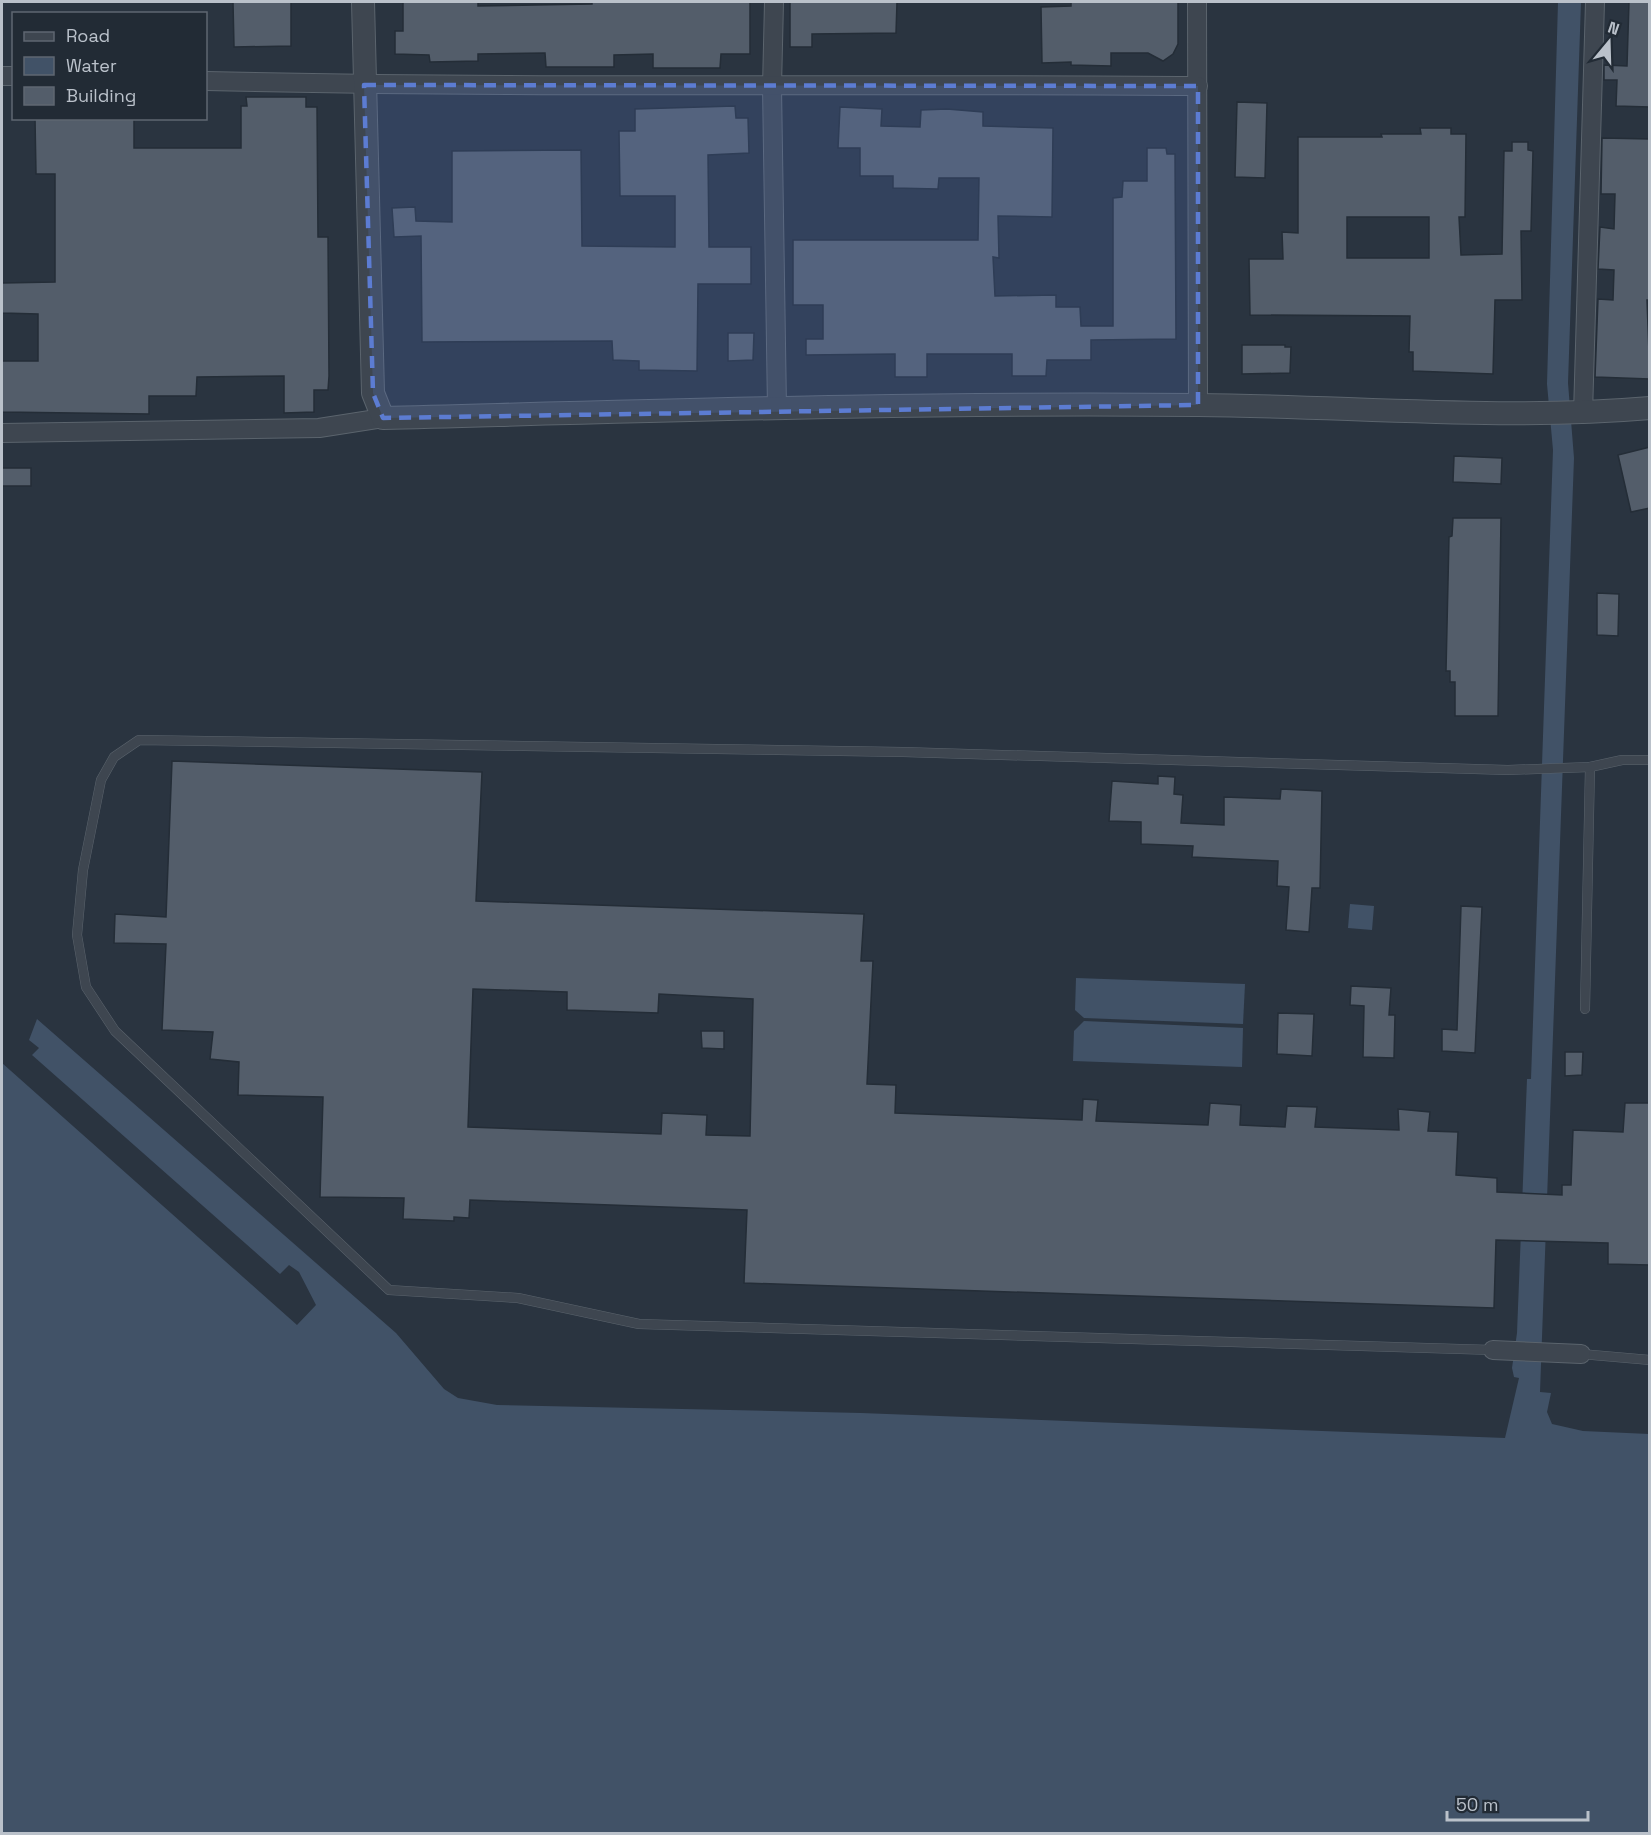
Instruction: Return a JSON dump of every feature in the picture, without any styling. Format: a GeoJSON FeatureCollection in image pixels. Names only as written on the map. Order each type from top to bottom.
{"type":"FeatureCollection","features":[{"type":"Feature","properties":{"kind":"street"},"geometry":{"type":"LineString","coordinates":[[363,2],[373,393],[383,418]]}},
{"type":"Feature","properties":{"kind":"street"},"geometry":{"type":"LineString","coordinates":[[774,2],[772,87],[777,408]]}},
{"type":"Feature","properties":{"kind":"street"},"geometry":{"type":"LineString","coordinates":[[1197,2],[1198,405]]}},
{"type":"Feature","properties":{"kind":"street"},"geometry":{"type":"LineString","coordinates":[[1578,414],[1595,2]]}},
{"type":"Feature","properties":{"kind":"street"},"geometry":{"type":"LineString","coordinates":[[207,81],[364,85],[772,87],[938,83],[1198,86]]}},
{"type":"Feature","properties":{"kind":"street"},"geometry":{"type":"LineString","coordinates":[[2,433],[319,428],[383,418],[777,408],[1198,405],[1578,414],[1650,408]]}},
{"type":"Feature","properties":{"kind":"street"},"geometry":{"type":"LineString","coordinates":[[1493,1350],[1581,1354]]}},
{"type":"Feature","properties":{"kind":"lane"},"geometry":{"type":"LineString","coordinates":[[1493,1350],[639,1324],[518,1298],[389,1290],[115,1031],[86,987],[77,935],[82,870],[100,780],[114,757],[139,740],[903,752],[1508,770],[1590,767],[1622,760],[1650,760]]}},
{"type":"Feature","properties":{"kind":"lane"},"geometry":{"type":"LineString","coordinates":[[1585,1009],[1590,767]]}},
{"type":"Feature","properties":{"kind":"lane"},"geometry":{"type":"LineString","coordinates":[[1581,1354],[1650,1360]]}},
{"type":"Feature","properties":{"kind":"highlighted area"},"geometry":{"type":"Polygon","coordinates":[[[364,85],[1198,86],[1198,405],[383,418],[373,393],[364,85]]]}},
{"type":"Feature","properties":{"kind":"water"},"geometry":{"type":"Polygon","coordinates":[[[1558,2],[1581,2],[1568,383],[1574,458],[1540,1392],[1551,1393],[1547,1412],[1552,1424],[1583,1431],[1649,1434],[1649,1833],[2,1833],[2,1063],[297,1325],[316,1305],[299,1272],[289,1265],[280,1274],[32,1055],[39,1048],[29,1040],[37,1019],[396,1333],[444,1389],[458,1398],[497,1405],[861,1413],[1505,1438],[1519,1378],[1514,1377],[1512,1368],[1517,1333],[1527,1079],[1531,1079],[1553,450],[1547,384],[1558,2]]]}},
{"type":"Feature","properties":{"kind":"water"},"geometry":{"type":"Polygon","coordinates":[[[1350,904],[1374,906],[1372,930],[1348,928],[1350,904]]]}},
{"type":"Feature","properties":{"kind":"water"},"geometry":{"type":"Polygon","coordinates":[[[1076,978],[1245,984],[1243,1024],[1084,1018],[1075,1010],[1076,978]]]}},
{"type":"Feature","properties":{"kind":"water"},"geometry":{"type":"Polygon","coordinates":[[[1084,1021],[1243,1028],[1242,1067],[1073,1061],[1074,1031],[1084,1021]]]}},
{"type":"Feature","properties":{"kind":"building"},"geometry":{"type":"Polygon","coordinates":[[[233,2],[291,2],[291,46],[234,47],[233,2]]]}},
{"type":"Feature","properties":{"kind":"building"},"geometry":{"type":"Polygon","coordinates":[[[403,2],[478,2],[478,6],[592,4],[592,2],[750,2],[750,54],[721,54],[720,68],[653,68],[653,54],[614,55],[614,67],[546,67],[545,53],[478,54],[478,61],[430,62],[429,55],[395,54],[395,31],[403,31],[403,2]]]}},
{"type":"Feature","properties":{"kind":"building"},"geometry":{"type":"Polygon","coordinates":[[[790,2],[897,2],[896,33],[812,34],[812,47],[790,47],[790,2]]]}},
{"type":"Feature","properties":{"kind":"building"},"geometry":{"type":"Polygon","coordinates":[[[1071,2],[1178,2],[1178,44],[1173,54],[1163,61],[1148,53],[1111,53],[1111,66],[1071,65],[1071,62],[1042,63],[1041,7],[1071,6],[1071,2]]]}},
{"type":"Feature","properties":{"kind":"building"},"geometry":{"type":"Polygon","coordinates":[[[1629,2],[1650,2],[1650,107],[1616,106],[1617,80],[1604,80],[1604,65],[1627,66],[1629,2]]]}},
{"type":"Feature","properties":{"kind":"building"},"geometry":{"type":"Polygon","coordinates":[[[246,97],[306,97],[306,107],[317,107],[318,237],[328,237],[329,376],[328,390],[314,390],[314,412],[284,413],[284,376],[197,377],[196,396],[149,396],[149,414],[2,412],[2,361],[38,361],[38,314],[2,313],[2,283],[55,282],[55,174],[36,174],[35,120],[134,120],[134,148],[241,148],[241,106],[247,106],[246,97]]]}},
{"type":"Feature","properties":{"kind":"building"},"geometry":{"type":"Polygon","coordinates":[[[1237,102],[1267,103],[1265,178],[1235,177],[1237,102]]]}},
{"type":"Feature","properties":{"kind":"building"},"geometry":{"type":"Polygon","coordinates":[[[735,106],[736,118],[748,118],[749,153],[708,155],[709,247],[751,247],[751,284],[698,284],[697,371],[639,370],[639,361],[613,360],[612,341],[422,342],[421,236],[394,237],[392,208],[415,207],[416,221],[452,222],[452,151],[581,150],[582,246],[675,247],[675,196],[620,196],[619,131],[635,131],[635,109],[735,106]]]}},
{"type":"Feature","properties":{"kind":"building"},"geometry":{"type":"Polygon","coordinates":[[[840,107],[882,109],[881,126],[920,127],[921,110],[947,109],[983,112],[983,126],[1053,128],[1052,217],[998,216],[999,258],[993,257],[995,296],[1056,295],[1056,307],[1080,307],[1081,326],[1113,326],[1113,198],[1122,197],[1123,181],[1147,181],[1147,148],[1166,148],[1167,154],[1175,154],[1176,339],[1091,340],[1091,360],[1047,360],[1046,376],[1012,376],[1012,354],[927,354],[927,377],[895,377],[895,354],[806,355],[806,339],[823,339],[823,305],[793,305],[793,240],[978,240],[979,178],[939,178],[938,189],[893,188],[893,176],[860,176],[860,148],[838,148],[840,107]]]}},
{"type":"Feature","properties":{"kind":"building"},"geometry":{"type":"Polygon","coordinates":[[[1420,128],[1451,128],[1451,134],[1466,134],[1465,217],[1459,217],[1461,255],[1502,254],[1504,151],[1512,151],[1512,142],[1528,142],[1528,150],[1533,151],[1531,231],[1521,231],[1522,300],[1495,300],[1493,374],[1413,371],[1413,352],[1409,352],[1410,316],[1250,315],[1249,259],[1283,259],[1282,232],[1298,233],[1298,137],[1382,137],[1381,134],[1421,134],[1420,128]],[[1347,217],[1347,258],[1429,258],[1429,217],[1347,217]]]}},
{"type":"Feature","properties":{"kind":"building"},"geometry":{"type":"Polygon","coordinates":[[[1602,138],[1650,139],[1650,300],[1647,300],[1650,379],[1595,377],[1598,299],[1613,300],[1614,270],[1598,269],[1600,227],[1614,229],[1615,194],[1601,194],[1602,138]]]}},
{"type":"Feature","properties":{"kind":"building"},"geometry":{"type":"Polygon","coordinates":[[[728,333],[754,333],[753,360],[728,361],[728,333]]]}},
{"type":"Feature","properties":{"kind":"building"},"geometry":{"type":"Polygon","coordinates":[[[1242,345],[1291,347],[1290,373],[1242,374],[1242,345]]]}},
{"type":"Feature","properties":{"kind":"building"},"geometry":{"type":"Polygon","coordinates":[[[1650,447],[1650,508],[1631,512],[1618,455],[1650,447]]]}},
{"type":"Feature","properties":{"kind":"building"},"geometry":{"type":"Polygon","coordinates":[[[1454,456],[1502,458],[1501,484],[1453,482],[1454,456]]]}},
{"type":"Feature","properties":{"kind":"building"},"geometry":{"type":"Polygon","coordinates":[[[2,468],[31,468],[31,486],[2,486],[2,468]]]}},
{"type":"Feature","properties":{"kind":"building"},"geometry":{"type":"Polygon","coordinates":[[[1453,518],[1501,518],[1498,716],[1455,716],[1455,682],[1450,682],[1450,671],[1446,671],[1449,537],[1452,536],[1453,518]]]}},
{"type":"Feature","properties":{"kind":"building"},"geometry":{"type":"Polygon","coordinates":[[[1597,593],[1619,594],[1618,636],[1597,635],[1597,593]]]}},
{"type":"Feature","properties":{"kind":"building"},"geometry":{"type":"Polygon","coordinates":[[[172,761],[482,772],[476,901],[864,914],[861,961],[873,961],[867,1084],[896,1085],[895,1113],[1082,1120],[1083,1099],[1098,1100],[1096,1121],[1208,1125],[1210,1103],[1241,1105],[1240,1125],[1285,1127],[1287,1106],[1317,1107],[1315,1127],[1399,1130],[1398,1109],[1430,1112],[1428,1131],[1458,1132],[1456,1175],[1497,1178],[1497,1192],[1562,1195],[1562,1185],[1571,1185],[1573,1130],[1623,1132],[1625,1103],[1650,1103],[1650,1265],[1608,1264],[1608,1243],[1496,1240],[1494,1308],[744,1283],[747,1210],[470,1200],[469,1218],[454,1217],[454,1221],[403,1219],[404,1198],[320,1197],[323,1097],[238,1095],[239,1062],[210,1059],[213,1032],[162,1030],[166,944],[114,943],[115,914],[166,917],[172,761]],[[473,989],[468,1127],[661,1134],[662,1113],[707,1115],[706,1135],[750,1136],[753,999],[659,994],[658,1013],[567,1010],[567,992],[473,989]]]}},
{"type":"Feature","properties":{"kind":"building"},"geometry":{"type":"Polygon","coordinates":[[[1158,776],[1175,777],[1174,794],[1183,795],[1181,823],[1224,825],[1224,797],[1280,799],[1281,789],[1322,791],[1320,888],[1312,888],[1309,932],[1286,930],[1289,887],[1277,886],[1278,861],[1192,857],[1193,846],[1141,844],[1141,822],[1109,821],[1112,781],[1158,784],[1158,776]]]}},
{"type":"Feature","properties":{"kind":"building"},"geometry":{"type":"Polygon","coordinates":[[[1461,906],[1482,907],[1475,1053],[1442,1051],[1442,1029],[1457,1030],[1461,906]]]}},
{"type":"Feature","properties":{"kind":"building"},"geometry":{"type":"Polygon","coordinates":[[[1351,986],[1391,988],[1389,1015],[1395,1015],[1394,1058],[1363,1057],[1364,1006],[1350,1005],[1351,986]]]}},
{"type":"Feature","properties":{"kind":"building"},"geometry":{"type":"Polygon","coordinates":[[[1278,1013],[1314,1014],[1312,1056],[1277,1054],[1278,1013]]]}},
{"type":"Feature","properties":{"kind":"building"},"geometry":{"type":"Polygon","coordinates":[[[701,1031],[724,1031],[724,1049],[702,1048],[701,1031]]]}},
{"type":"Feature","properties":{"kind":"building"},"geometry":{"type":"Polygon","coordinates":[[[1565,1052],[1583,1052],[1582,1075],[1565,1076],[1565,1052]]]}}]}
